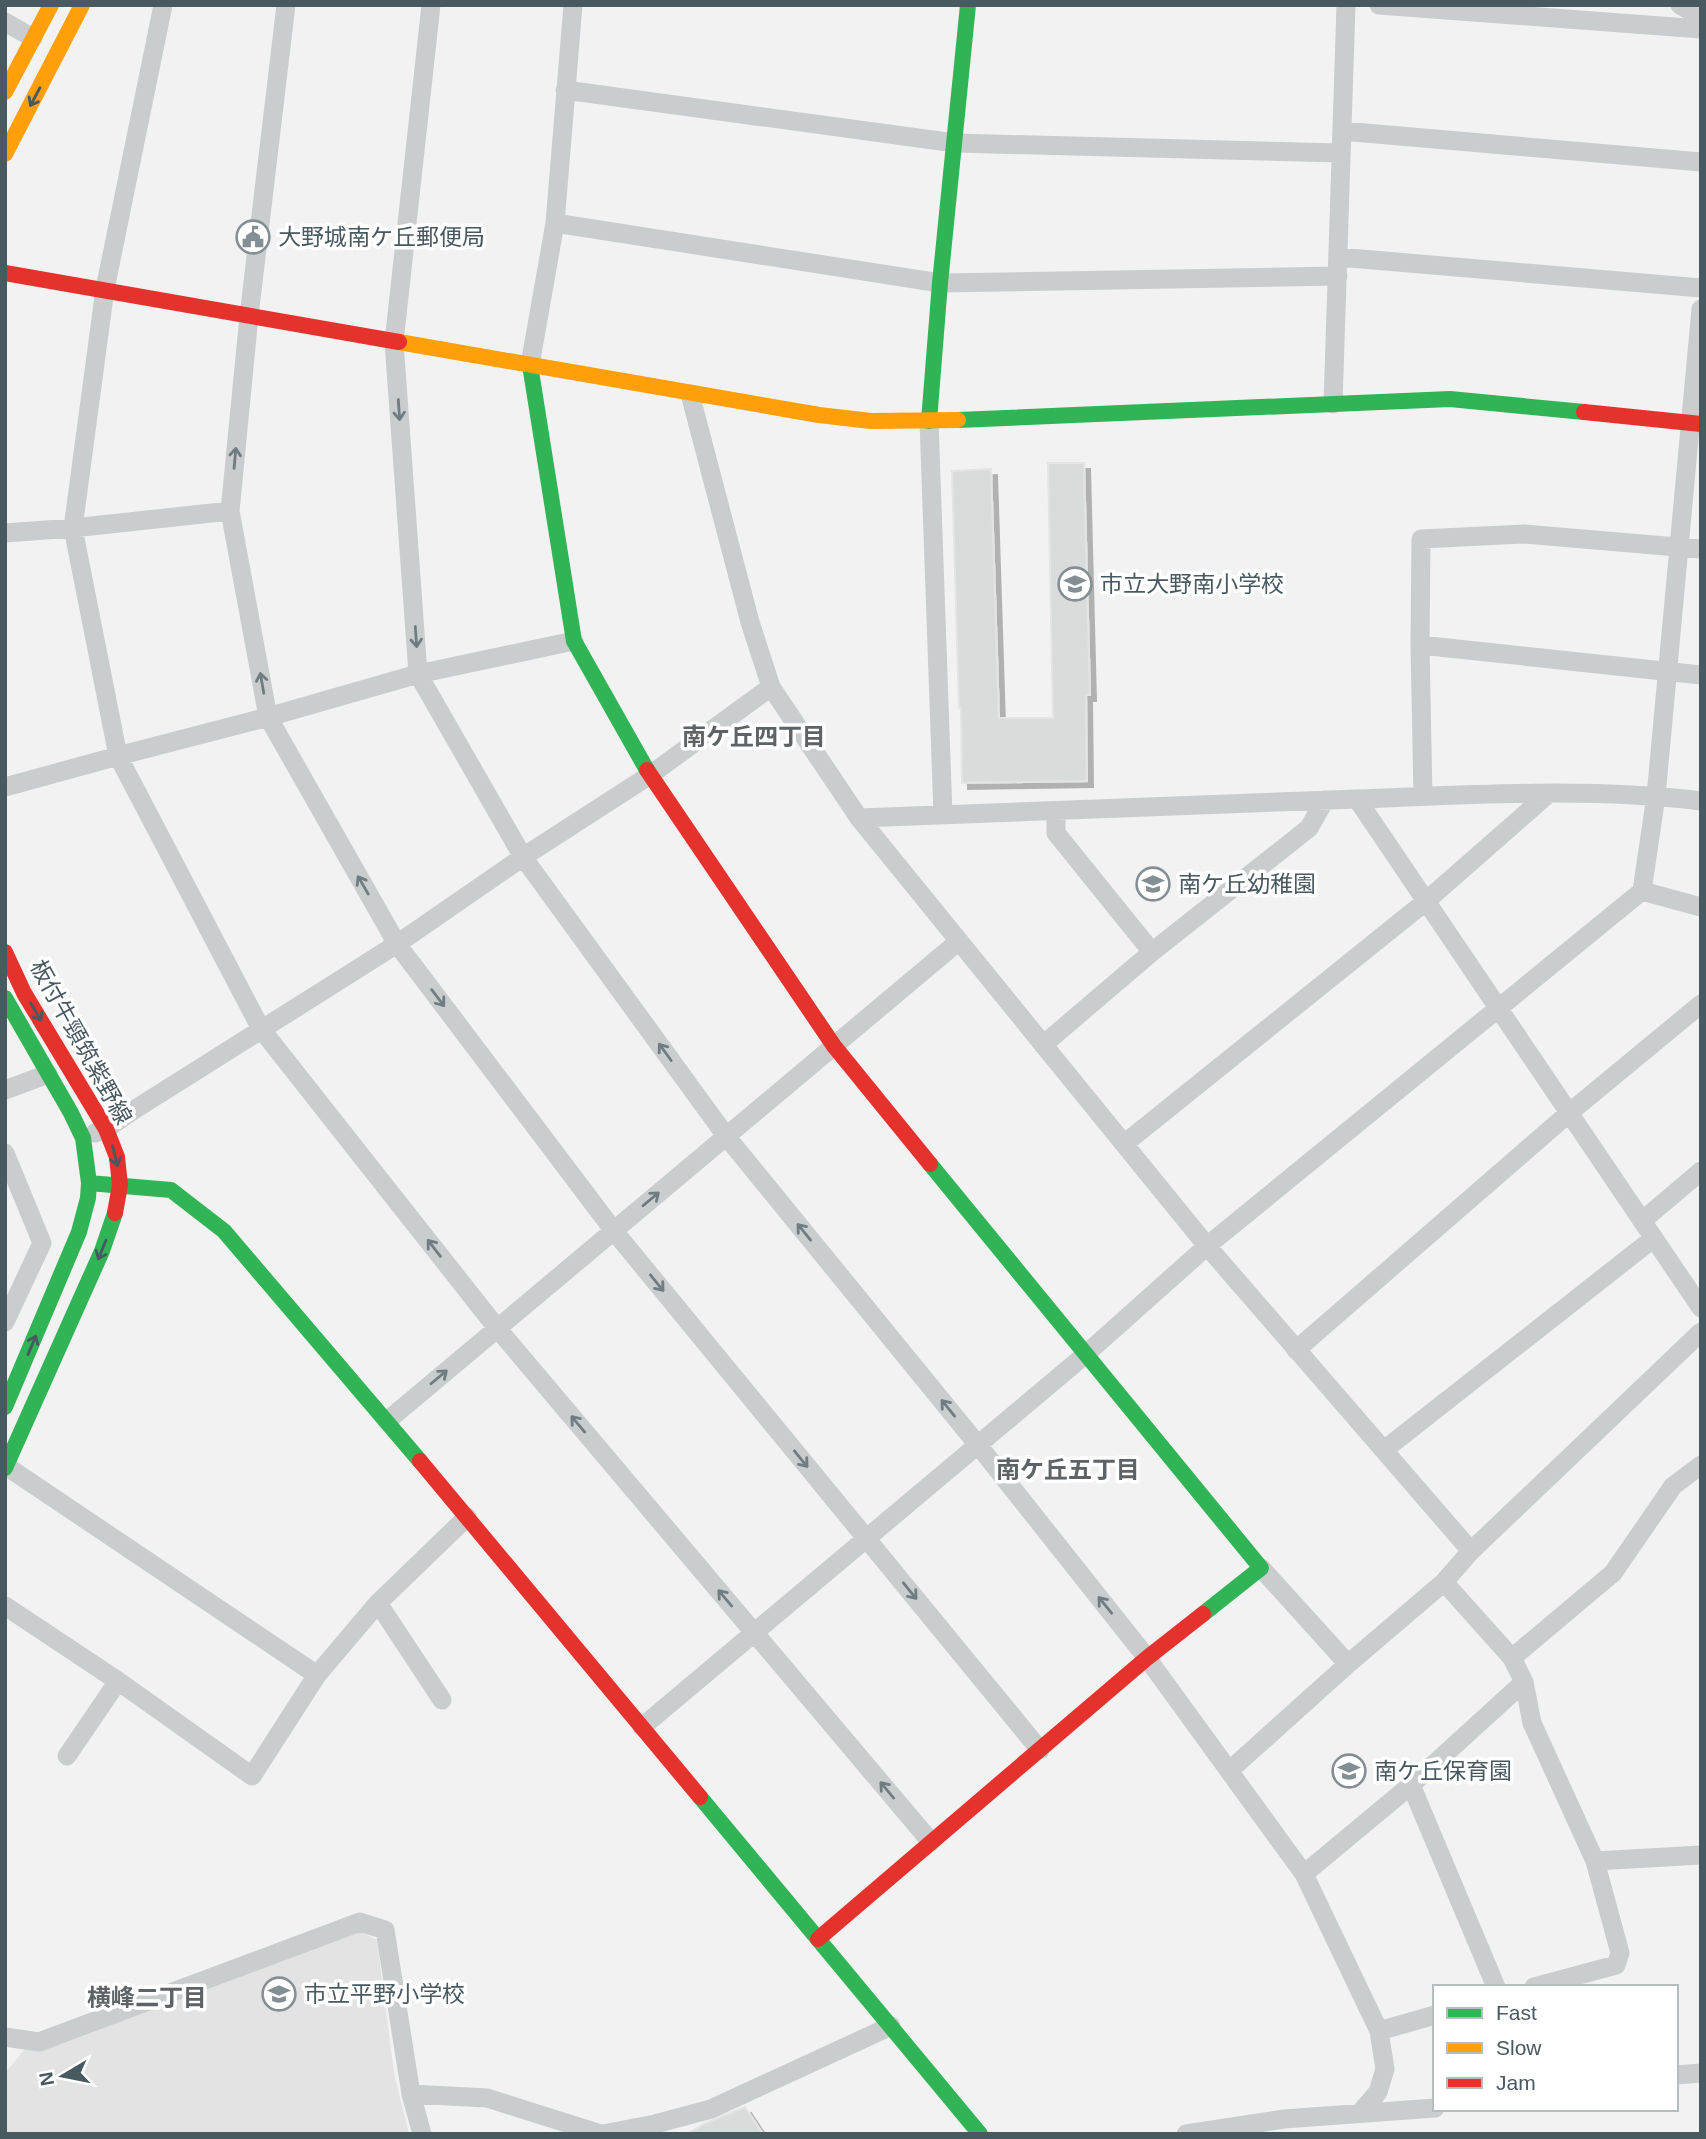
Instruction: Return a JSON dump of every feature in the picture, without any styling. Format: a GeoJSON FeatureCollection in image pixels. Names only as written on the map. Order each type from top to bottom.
{"type":"FeatureCollection","features":[{"type":"Feature","properties":{"kind":"street"},"geometry":{"type":"LineString","coordinates":[[5,92],[51,5]]}},
{"type":"Feature","properties":{"kind":"street"},"geometry":{"type":"LineString","coordinates":[[5,154],[82,5]]}},
{"type":"Feature","properties":{"kind":"street"},"geometry":{"type":"LineString","coordinates":[[163,5],[105,289],[73,528],[118,756],[261,1029],[497,1328],[931,1842]]}},
{"type":"Feature","properties":{"kind":"street"},"geometry":{"type":"LineString","coordinates":[[286,5],[249,316],[230,511],[268,717],[397,944],[614,1231],[1040,1750]]}},
{"type":"Feature","properties":{"kind":"street"},"geometry":{"type":"LineString","coordinates":[[431,5],[394,342],[418,674],[523,857],[726,1136],[978,1445],[1147,1658],[1304,1874],[1379,2031],[1385,2069],[1378,2092],[1360,2113]]}},
{"type":"Feature","properties":{"kind":"street"},"geometry":{"type":"LineString","coordinates":[[573,5],[555,223],[530,365],[574,641],[650,775],[834,1046],[1261,1567],[1348,1664]]}},
{"type":"Feature","properties":{"kind":"street"},"geometry":{"type":"LineString","coordinates":[[943,815],[929,421],[968,5]]}},
{"type":"Feature","properties":{"kind":"street"},"geometry":{"type":"LineString","coordinates":[[1334,404],[1346,5]]}},
{"type":"Feature","properties":{"kind":"street"},"geometry":{"type":"LineString","coordinates":[[1379,5],[1701,29]]}},
{"type":"Feature","properties":{"kind":"street"},"geometry":{"type":"LineString","coordinates":[[1680,5],[1701,17]]}},
{"type":"Feature","properties":{"kind":"street"},"geometry":{"type":"LineString","coordinates":[[5,22],[33,38]]}},
{"type":"Feature","properties":{"kind":"street"},"geometry":{"type":"LineString","coordinates":[[565,90],[956,143],[1341,153]]}},
{"type":"Feature","properties":{"kind":"street"},"geometry":{"type":"LineString","coordinates":[[1342,131],[1701,162]]}},
{"type":"Feature","properties":{"kind":"street"},"geometry":{"type":"LineString","coordinates":[[555,223],[940,284],[1338,266],[1701,288]]}},
{"type":"Feature","properties":{"kind":"street"},"geometry":{"type":"LineString","coordinates":[[5,274],[105,289],[691,394],[871,421],[929,421],[1450,399],[1695,423]]}},
{"type":"Feature","properties":{"kind":"street"},"geometry":{"type":"LineString","coordinates":[[642,1727],[1086,1354],[1207,1246],[1642,891],[1656,796],[1678,547],[1695,423],[1701,309]]}},
{"type":"Feature","properties":{"kind":"street"},"geometry":{"type":"LineString","coordinates":[[691,394],[750,622],[771,687],[859,818],[1207,1246],[1471,1551]]}},
{"type":"Feature","properties":{"kind":"street"},"geometry":{"type":"LineString","coordinates":[[5,533],[230,511]]}},
{"type":"Feature","properties":{"kind":"street"},"geometry":{"type":"LineString","coordinates":[[1423,796],[1421,539],[1524,534],[1701,549]]}},
{"type":"Feature","properties":{"kind":"street"},"geometry":{"type":"LineString","coordinates":[[5,787],[418,674],[574,641]]}},
{"type":"Feature","properties":{"kind":"street"},"geometry":{"type":"LineString","coordinates":[[1420,645],[1701,676]]}},
{"type":"Feature","properties":{"kind":"street"},"geometry":{"type":"LineString","coordinates":[[83,1138],[106,1129],[397,944],[523,857],[650,775],[771,687]]}},
{"type":"Feature","properties":{"kind":"street"},"geometry":{"type":"LineString","coordinates":[[859,818],[1423,796],[1549,794],[1656,796],[1701,801]]}},
{"type":"Feature","properties":{"kind":"street"},"geometry":{"type":"LineString","coordinates":[[1125,1144],[1425,902],[1549,794]]}},
{"type":"Feature","properties":{"kind":"street"},"geometry":{"type":"LineString","coordinates":[[1357,799],[1701,1308]]}},
{"type":"Feature","properties":{"kind":"street"},"geometry":{"type":"LineString","coordinates":[[1044,1045],[1152,952],[1309,828],[1325,800]]}},
{"type":"Feature","properties":{"kind":"street"},"geometry":{"type":"LineString","coordinates":[[1056,811],[1056,833],[1152,952]]}},
{"type":"Feature","properties":{"kind":"street"},"geometry":{"type":"LineString","coordinates":[[1642,891],[1701,907]]}},
{"type":"Feature","properties":{"kind":"street"},"geometry":{"type":"LineString","coordinates":[[387,1421],[959,941]]}},
{"type":"Feature","properties":{"kind":"street","name":"板付牛頸筑紫野線"},"geometry":{"type":"LineString","coordinates":[[5,951],[24,993],[106,1129],[117,1157],[120,1185],[114,1219],[102,1251],[6,1467]]}},
{"type":"Feature","properties":{"kind":"street","name":"板付牛頸筑紫野線"},"geometry":{"type":"LineString","coordinates":[[5,998],[83,1138],[89,1183],[79,1232],[5,1408]]}},
{"type":"Feature","properties":{"kind":"street"},"geometry":{"type":"LineString","coordinates":[[1296,1350],[1569,1113],[1701,1004]]}},
{"type":"Feature","properties":{"kind":"street"},"geometry":{"type":"LineString","coordinates":[[5,1090],[48,1074]]}},
{"type":"Feature","properties":{"kind":"street"},"geometry":{"type":"LineString","coordinates":[[5,1153],[42,1243],[5,1322]]}},
{"type":"Feature","properties":{"kind":"street"},"geometry":{"type":"LineString","coordinates":[[1642,1221],[1701,1171]]}},
{"type":"Feature","properties":{"kind":"street"},"geometry":{"type":"LineString","coordinates":[[89,1183],[171,1190],[224,1231],[387,1421],[980,2134]]}},
{"type":"Feature","properties":{"kind":"street"},"geometry":{"type":"LineString","coordinates":[[1384,1450],[1654,1238]]}},
{"type":"Feature","properties":{"kind":"street"},"geometry":{"type":"LineString","coordinates":[[1229,1771],[1444,1581],[1471,1551],[1701,1332]]}},
{"type":"Feature","properties":{"kind":"street"},"geometry":{"type":"LineString","coordinates":[[1512,1658],[1613,1573],[1673,1486],[1701,1465]]}},
{"type":"Feature","properties":{"kind":"street"},"geometry":{"type":"LineString","coordinates":[[6,1467],[317,1675]]}},
{"type":"Feature","properties":{"kind":"street"},"geometry":{"type":"LineString","coordinates":[[5,1606],[118,1681],[252,1776],[317,1675],[379,1603],[467,1517]]}},
{"type":"Feature","properties":{"kind":"street"},"geometry":{"type":"LineString","coordinates":[[818,1939],[1147,1658],[1261,1567]]}},
{"type":"Feature","properties":{"kind":"street"},"geometry":{"type":"LineString","coordinates":[[1444,1581],[1512,1658],[1524,1682],[1532,1723],[1595,1861],[1620,1953],[1616,1965],[1541,1985]]}},
{"type":"Feature","properties":{"kind":"street"},"geometry":{"type":"LineString","coordinates":[[379,1603],[442,1700]]}},
{"type":"Feature","properties":{"kind":"street"},"geometry":{"type":"LineString","coordinates":[[67,1756],[118,1681]]}},
{"type":"Feature","properties":{"kind":"street"},"geometry":{"type":"LineString","coordinates":[[1304,1874],[1411,1785],[1524,1682]]}},
{"type":"Feature","properties":{"kind":"street"},"geometry":{"type":"LineString","coordinates":[[1411,1785],[1495,1985]]}},
{"type":"Feature","properties":{"kind":"street"},"geometry":{"type":"LineString","coordinates":[[1595,1861],[1701,1855]]}},
{"type":"Feature","properties":{"kind":"street"},"geometry":{"type":"LineString","coordinates":[[5,2037],[39,2042],[360,1922],[385,1930],[411,2094],[422,2134]]}},
{"type":"Feature","properties":{"kind":"street"},"geometry":{"type":"LineString","coordinates":[[1379,2031],[1433,2016]]}},
{"type":"Feature","properties":{"kind":"street"},"geometry":{"type":"LineString","coordinates":[[411,2094],[487,2098],[602,2134],[655,2124],[711,2109],[891,2026]]}},
{"type":"Feature","properties":{"kind":"street"},"geometry":{"type":"LineString","coordinates":[[1678,2075],[1701,2073]]}},
{"type":"Feature","properties":{"kind":"street"},"geometry":{"type":"LineString","coordinates":[[1185,2134],[1284,2119],[1433,2108]]}},
{"type":"Feature","properties":{"kind":"shaded area","name":"市立平野小学校"},"geometry":{"type":"Polygon","coordinates":[[[356,1929],[377,1940],[394,2073],[409,2134],[5,2134],[5,2073],[25,2049],[356,1929]]]}},
{"type":"Feature","properties":{"kind":"building"},"geometry":{"type":"Polygon","coordinates":[[[1048,463],[1084,463],[1090,695],[1086,695],[1087,781],[962,783],[952,471],[991,469],[999,718],[1053,718],[1048,463]]]}},
{"type":"Feature","properties":{"kind":"building"},"geometry":{"type":"Polygon","coordinates":[[[745,2107],[763,2134],[687,2134],[706,2123],[745,2107]]]}},
{"type":"Feature","properties":{"kind":"traffic: fast"},"geometry":{"type":"LineString","coordinates":[[929,421],[968,5]]}},
{"type":"Feature","properties":{"kind":"traffic: fast"},"geometry":{"type":"LineString","coordinates":[[530,365],[574,641],[647,770]]}},
{"type":"Feature","properties":{"kind":"traffic: fast"},"geometry":{"type":"LineString","coordinates":[[958,420],[1450,399],[1584,412]]}},
{"type":"Feature","properties":{"kind":"traffic: fast"},"geometry":{"type":"LineString","coordinates":[[5,998],[83,1138],[89,1183],[79,1232],[5,1407]]}},
{"type":"Feature","properties":{"kind":"traffic: fast"},"geometry":{"type":"LineString","coordinates":[[930,1164],[1261,1568],[1203,1614]]}},
{"type":"Feature","properties":{"kind":"traffic: fast"},"geometry":{"type":"LineString","coordinates":[[89,1183],[171,1190],[224,1231],[420,1461]]}},
{"type":"Feature","properties":{"kind":"traffic: fast"},"geometry":{"type":"LineString","coordinates":[[5,1468],[102,1251],[115,1213]]}},
{"type":"Feature","properties":{"kind":"traffic: fast"},"geometry":{"type":"LineString","coordinates":[[700,1797],[980,2134]]}},
{"type":"Feature","properties":{"kind":"traffic: slow"},"geometry":{"type":"LineString","coordinates":[[5,92],[51,5]]}},
{"type":"Feature","properties":{"kind":"traffic: slow"},"geometry":{"type":"LineString","coordinates":[[5,154],[82,5]]}},
{"type":"Feature","properties":{"kind":"traffic: slow"},"geometry":{"type":"LineString","coordinates":[[399,342],[819,415],[871,421],[958,420]]}},
{"type":"Feature","properties":{"kind":"traffic: jam"},"geometry":{"type":"LineString","coordinates":[[5,273],[399,342]]}},
{"type":"Feature","properties":{"kind":"traffic: jam"},"geometry":{"type":"LineString","coordinates":[[1584,412],[1701,424]]}},
{"type":"Feature","properties":{"kind":"traffic: jam"},"geometry":{"type":"LineString","coordinates":[[647,770],[834,1046],[930,1164]]}},
{"type":"Feature","properties":{"kind":"traffic: jam"},"geometry":{"type":"LineString","coordinates":[[5,952],[24,993],[106,1129],[117,1157],[120,1185],[115,1213]]}},
{"type":"Feature","properties":{"kind":"traffic: jam"},"geometry":{"type":"LineString","coordinates":[[420,1461],[700,1797]]}},
{"type":"Feature","properties":{"kind":"traffic: jam"},"geometry":{"type":"LineString","coordinates":[[818,1939],[1147,1658],[1203,1614]]}},
{"type":"Feature","properties":{"kind":"place","name":"大野城南ケ丘郵便局"},"geometry":{"type":"Point","coordinates":[253,237]}},
{"type":"Feature","properties":{"kind":"place","name":"市立大野南小学校"},"geometry":{"type":"Point","coordinates":[1075,584]}},
{"type":"Feature","properties":{"kind":"place","name":"南ケ丘幼稚園"},"geometry":{"type":"Point","coordinates":[1153,884]}},
{"type":"Feature","properties":{"kind":"place","name":"南ケ丘保育園"},"geometry":{"type":"Point","coordinates":[1349,1771]}},
{"type":"Feature","properties":{"kind":"place","name":"市立平野小学校"},"geometry":{"type":"Point","coordinates":[279,1994]}},
{"type":"Feature","properties":{"kind":"district","name":"南ケ丘四丁目"},"geometry":{"type":"Point","coordinates":[754,737]}},
{"type":"Feature","properties":{"kind":"district","name":"南ケ丘五丁目"},"geometry":{"type":"Point","coordinates":[1068,1470]}},
{"type":"Feature","properties":{"kind":"district","name":"横峰二丁目"},"geometry":{"type":"Point","coordinates":[147,1998]}}]}
